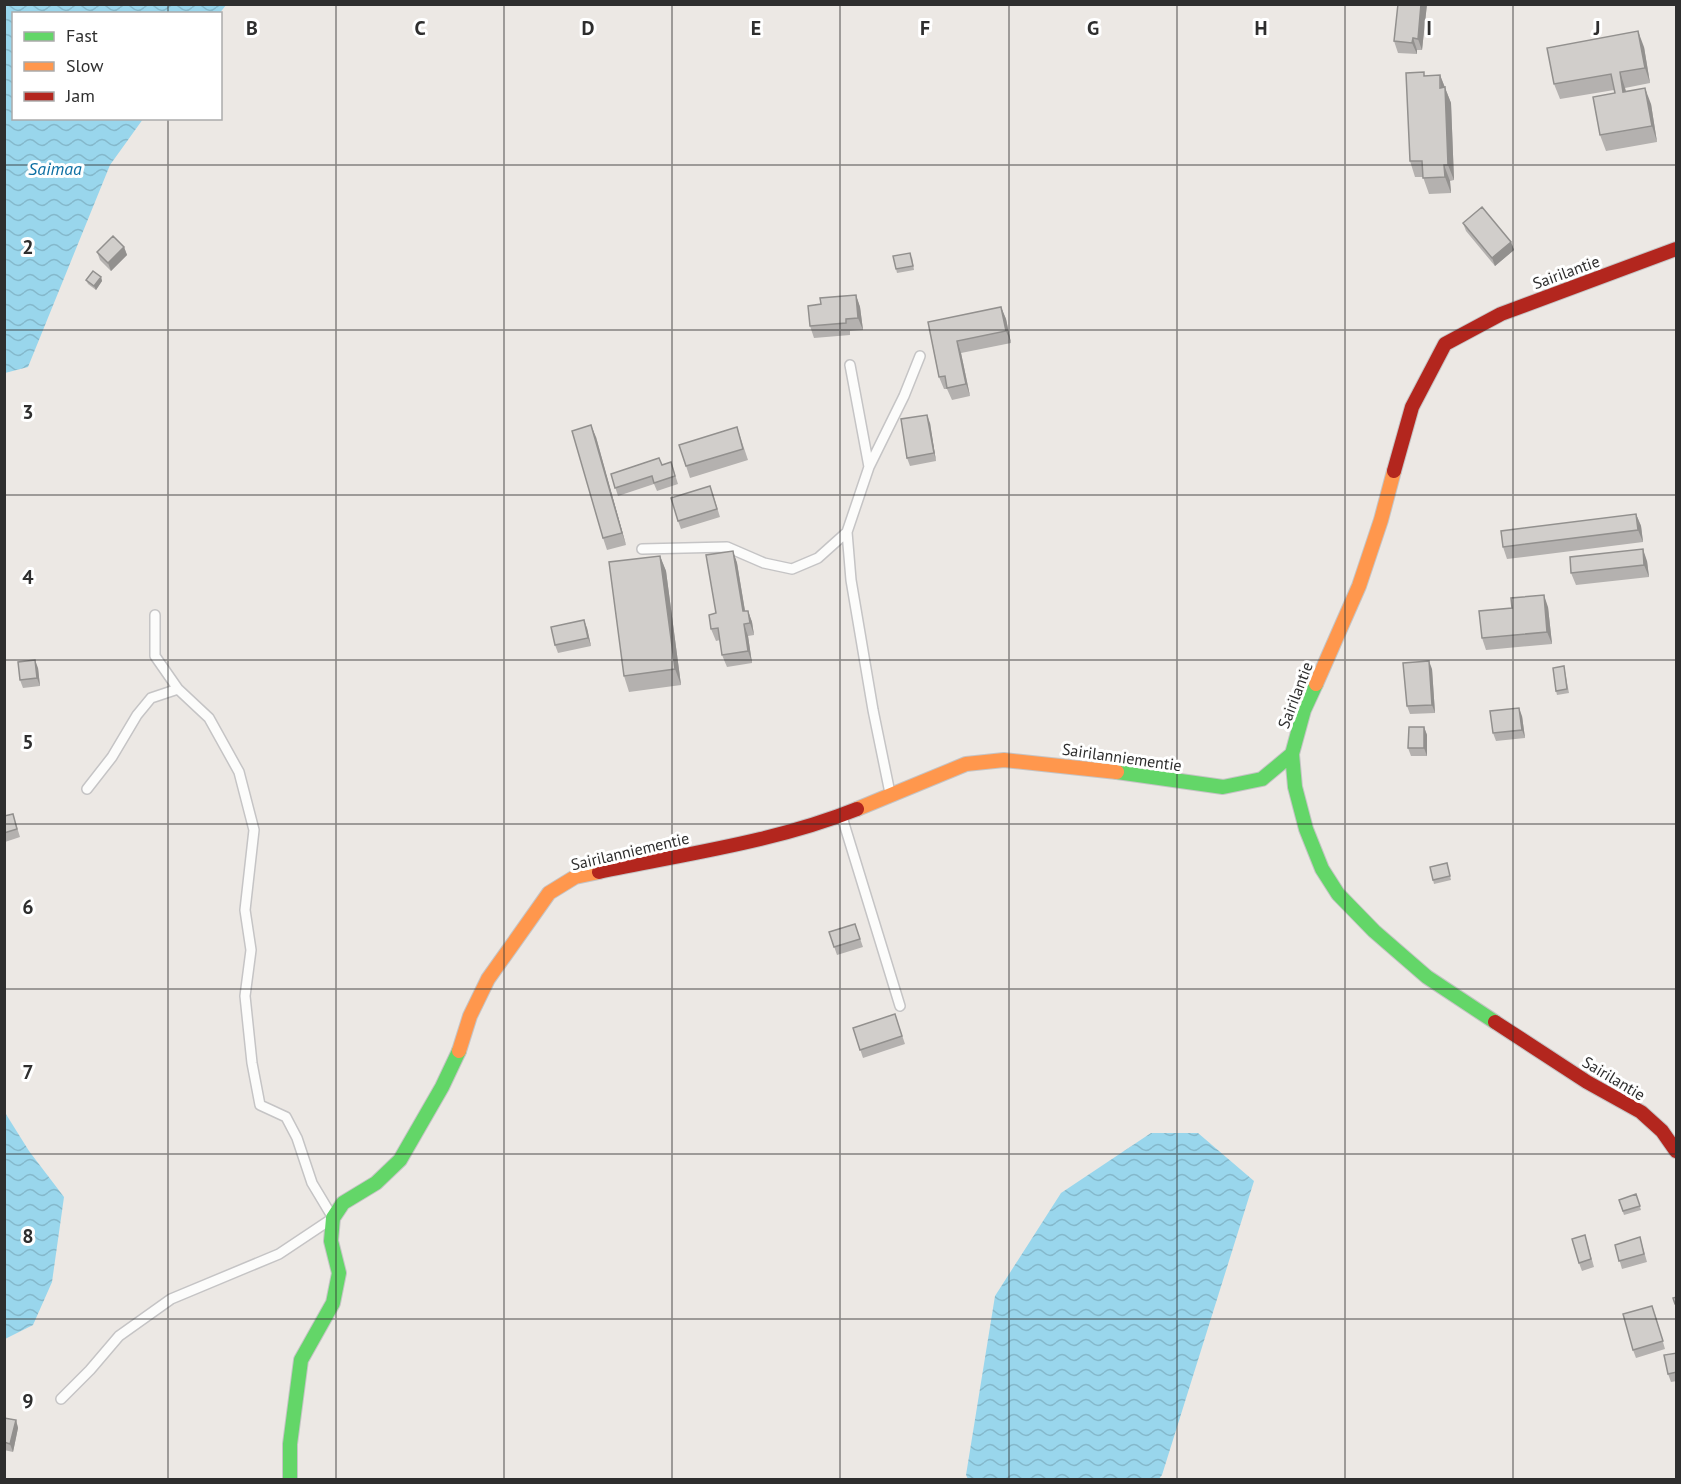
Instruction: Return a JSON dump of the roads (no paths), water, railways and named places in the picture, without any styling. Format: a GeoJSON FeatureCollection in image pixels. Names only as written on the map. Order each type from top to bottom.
{"type":"FeatureCollection","features":[{"type":"Feature","properties":{"kind":"street","name":"Sairilantie"},"geometry":{"type":"LineString","coordinates":[[1677,249],[1501,314],[1445,344],[1412,407],[1381,520],[1359,586],[1304,710],[1292,754],[1295,787],[1306,829],[1322,869],[1338,894],[1374,931],[1427,977],[1587,1082],[1641,1112],[1662,1131],[1677,1151]]}},
{"type":"Feature","properties":{"kind":"street","name":"Sairilanniementie"},"geometry":{"type":"LineString","coordinates":[[333,1218],[343,1203],[376,1183],[400,1160],[421,1126],[451,1068],[460,1049],[470,1016],[488,979],[549,893],[575,877],[761,838],[841,815],[966,764],[1004,760],[1062,765],[1223,787],[1262,779],[1292,754]]}},
{"type":"Feature","properties":{"kind":"street"},"geometry":{"type":"LineString","coordinates":[[289,1479],[290,1444],[301,1360],[333,1303],[339,1273],[331,1241],[333,1218]]}},
{"type":"Feature","properties":{"kind":"lane"},"geometry":{"type":"LineString","coordinates":[[890,794],[853,592],[848,532],[868,467],[904,396],[920,356]]}},
{"type":"Feature","properties":{"kind":"lane"},"geometry":{"type":"LineString","coordinates":[[850,365],[868,467]]}},
{"type":"Feature","properties":{"kind":"lane"},"geometry":{"type":"LineString","coordinates":[[642,549],[727,547],[764,563],[792,569],[819,558],[848,532]]}},
{"type":"Feature","properties":{"kind":"lane"},"geometry":{"type":"LineString","coordinates":[[61,1399],[119,1336],[171,1299],[279,1254],[333,1218],[312,1183],[297,1138],[286,1118],[260,1105],[252,1063],[245,996],[251,950],[245,910],[254,830],[239,772],[209,718],[178,689],[155,656],[155,615]]}},
{"type":"Feature","properties":{"kind":"lane"},"geometry":{"type":"LineString","coordinates":[[87,789],[112,757],[137,715],[151,698],[178,689]]}},
{"type":"Feature","properties":{"kind":"lane"},"geometry":{"type":"LineString","coordinates":[[841,815],[900,1006]]}},
{"type":"Feature","properties":{"kind":"water","name":"Saimaa"},"geometry":{"type":"Polygon","coordinates":[[[4,5],[226,5],[221,12],[12,12],[12,120],[142,120],[110,165],[28,367],[5,373],[4,5]]]}},
{"type":"Feature","properties":{"kind":"water"},"geometry":{"type":"Polygon","coordinates":[[[4,1111],[29,1151],[64,1197],[52,1282],[33,1325],[5,1339],[4,1111]]]}},
{"type":"Feature","properties":{"kind":"water"},"geometry":{"type":"Polygon","coordinates":[[[1151,1133],[1198,1133],[1254,1181],[1162,1475],[1158,1480],[968,1479],[966,1475],[995,1296],[1061,1193],[1151,1133]]]}}]}
